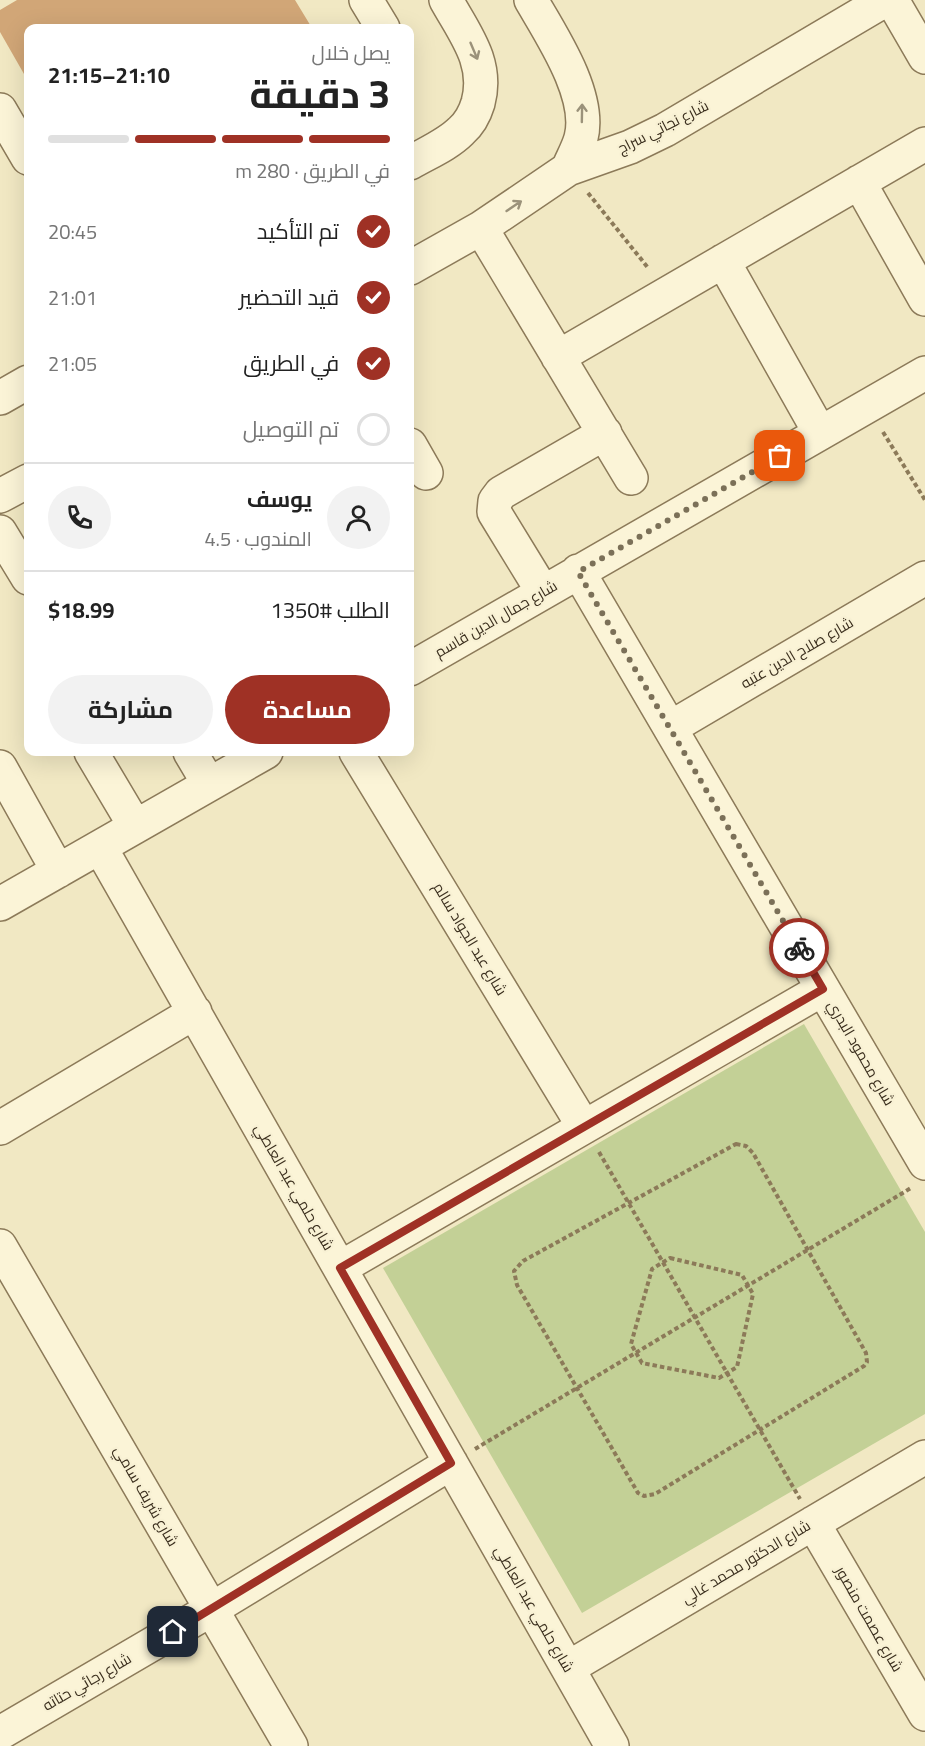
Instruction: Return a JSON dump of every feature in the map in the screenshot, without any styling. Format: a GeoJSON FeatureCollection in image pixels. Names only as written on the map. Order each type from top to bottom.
{"type":"FeatureCollection","features":[{"type":"Feature","properties":{"kind":"street"},"geometry":{"type":"LineString","coordinates":[[366,0],[381,24]]}},
{"type":"Feature","properties":{"kind":"street"},"geometry":{"type":"LineString","coordinates":[[414,161],[463,130],[475,111],[482,89],[480,66],[472,45],[446,0]]}},
{"type":"Feature","properties":{"kind":"street"},"geometry":{"type":"LineString","coordinates":[[531,0],[561,51],[582,102],[581,137],[568,169]]}},
{"type":"Feature","properties":{"kind":"street","name":"شارع نجاتي سراج"},"geometry":{"type":"LineString","coordinates":[[414,266],[482,228],[568,169],[630,147],[665,130],[885,0]]}},
{"type":"Feature","properties":{"kind":"street"},"geometry":{"type":"LineString","coordinates":[[892,0],[925,57]]}},
{"type":"Feature","properties":{"kind":"street"},"geometry":{"type":"LineString","coordinates":[[0,110],[24,151]]}},
{"type":"Feature","properties":{"kind":"street"},"geometry":{"type":"LineString","coordinates":[[558,357],[925,144]]}},
{"type":"Feature","properties":{"kind":"street"},"geometry":{"type":"LineString","coordinates":[[859,182],[925,298]]}},
{"type":"Feature","properties":{"kind":"street"},"geometry":{"type":"LineString","coordinates":[[482,228],[631,478]]}},
{"type":"Feature","properties":{"kind":"street"},"geometry":{"type":"LineString","coordinates":[[723,261],[820,433]]}},
{"type":"Feature","properties":{"kind":"street","name":"شارع جمال الدين قاسم"},"geometry":{"type":"LineString","coordinates":[[414,667],[925,373]]}},
{"type":"Feature","properties":{"kind":"street"},"geometry":{"type":"LineString","coordinates":[[0,398],[24,384]]}},
{"type":"Feature","properties":{"kind":"street"},"geometry":{"type":"LineString","coordinates":[[543,592],[494,512],[495,501],[501,493],[605,433]]}},
{"type":"Feature","properties":{"kind":"street"},"geometry":{"type":"LineString","coordinates":[[414,452],[426,473]]}},
{"type":"Feature","properties":{"kind":"street"},"geometry":{"type":"LineString","coordinates":[[0,496],[24,483]]}},
{"type":"Feature","properties":{"kind":"street"},"geometry":{"type":"LineString","coordinates":[[0,532],[24,571]]}},
{"type":"Feature","properties":{"kind":"street","name":"شارع محمود البدري"},"geometry":{"type":"LineString","coordinates":[[578,572],[823,989],[921,1174]]}},
{"type":"Feature","properties":{"kind":"street","name":"شارع صلاح الدين عتبه"},"geometry":{"type":"LineString","coordinates":[[670,728],[923,586]]}},
{"type":"Feature","properties":{"kind":"street"},"geometry":{"type":"LineString","coordinates":[[93,756],[135,826]]}},
{"type":"Feature","properties":{"kind":"street"},"geometry":{"type":"LineString","coordinates":[[192,756],[209,784]]}},
{"type":"Feature","properties":{"kind":"street"},"geometry":{"type":"LineString","coordinates":[[0,904],[259,756]]}},
{"type":"Feature","properties":{"kind":"street","name":"شارع عبد الجواد سالم"},"geometry":{"type":"LineString","coordinates":[[358,756],[584,1127]]}},
{"type":"Feature","properties":{"kind":"street"},"geometry":{"type":"LineString","coordinates":[[0,767],[58,871]]}},
{"type":"Feature","properties":{"kind":"street","name":"شارع حلمي عبد العاطي"},"geometry":{"type":"LineString","coordinates":[[100,847],[612,1746]]}},
{"type":"Feature","properties":{"kind":"street"},"geometry":{"type":"LineString","coordinates":[[340,1268],[823,989]]}},
{"type":"Feature","properties":{"kind":"street"},"geometry":{"type":"LineString","coordinates":[[0,1128],[195,1012]]}},
{"type":"Feature","properties":{"kind":"street","name":"شارع شريف سامي"},"geometry":{"type":"LineString","coordinates":[[0,1246],[291,1746]]}},
{"type":"Feature","properties":{"kind":"street","name":"شارع الدكتور محمد غالي"},"geometry":{"type":"LineString","coordinates":[[568,1668],[925,1457]]}},
{"type":"Feature","properties":{"kind":"street","name":"شارع رجائي حتاته"},"geometry":{"type":"LineString","coordinates":[[0,1733],[212,1609],[451,1463]]}},
{"type":"Feature","properties":{"kind":"street","name":"شارع عصمت منصور"},"geometry":{"type":"LineString","coordinates":[[813,1523],[925,1714]]}},
{"type":"Feature","properties":{"kind":"path"},"geometry":{"type":"LineString","coordinates":[[568,169],[668,293]]}},
{"type":"Feature","properties":{"kind":"path"},"geometry":{"type":"LineString","coordinates":[[868,406],[925,500]]}},
{"type":"Feature","properties":{"kind":"path"},"geometry":{"type":"LineString","coordinates":[[584,1127],[813,1523]]}},
{"type":"Feature","properties":{"kind":"path"},"geometry":{"type":"LineString","coordinates":[[731,1145],[746,1146],[753,1153],[866,1353],[867,1362],[864,1366],[655,1494],[644,1496],[638,1493],[517,1285],[514,1271],[523,1261],[628,1203],[731,1145]]}},
{"type":"Feature","properties":{"kind":"path"},"geometry":{"type":"LineString","coordinates":[[451,1463],[808,1250],[921,1174]]}},
{"type":"Feature","properties":{"kind":"path"},"geometry":{"type":"LineString","coordinates":[[670,1258],[742,1275],[753,1294],[737,1367],[719,1378],[642,1362],[631,1344],[652,1269],[662,1262],[670,1258]]}},
{"type":"Feature","properties":{"kind":"green space"},"geometry":{"type":"Polygon","coordinates":[[[804,1024],[925,1232],[925,1414],[582,1613],[383,1268],[804,1024]]]}},
{"type":"Feature","properties":{"kind":"building"},"geometry":{"type":"Polygon","coordinates":[[[17,0],[295,0],[310,24],[24,24],[24,74],[0,32],[0,10],[17,0]]]}},
{"type":"Feature","properties":{"kind":"way so far"},"geometry":{"type":"LineString","coordinates":[[780,456],[578,572],[799,948]]}},
{"type":"Feature","properties":{"kind":"route"},"geometry":{"type":"LineString","coordinates":[[173,1632],[451,1463],[340,1268],[823,989],[799,948]]}}]}
